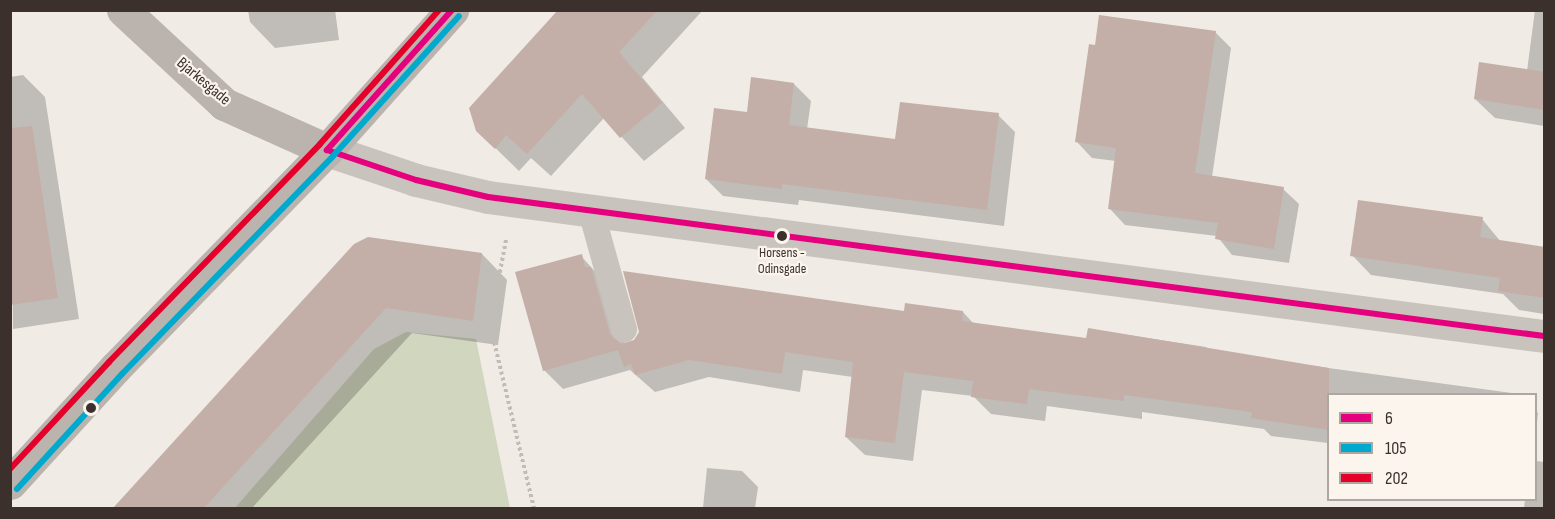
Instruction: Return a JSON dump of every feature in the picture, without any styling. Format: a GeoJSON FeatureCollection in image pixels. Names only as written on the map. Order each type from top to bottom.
{"type":"FeatureCollection","features":[{"type":"Feature","properties":{"kind":"street","name":"Bjarkesgade"},"geometry":{"type":"LineString","coordinates":[[123,10],[224,104],[327,150]]}},
{"type":"Feature","properties":{"kind":"street"},"geometry":{"type":"LineString","coordinates":[[10,483],[115,368],[327,150],[452,10]]}},
{"type":"Feature","properties":{"kind":"street"},"geometry":{"type":"LineString","coordinates":[[327,150],[416,180],[513,201],[1545,336]]}},
{"type":"Feature","properties":{"kind":"lane"},"geometry":{"type":"LineString","coordinates":[[591,211],[624,329]]}},
{"type":"Feature","properties":{"kind":"path"},"geometry":{"type":"LineString","coordinates":[[513,201],[490,325],[534,508]]}},
{"type":"Feature","properties":{"kind":"green space"},"geometry":{"type":"Polygon","coordinates":[[[406,332],[476,339],[510,508],[235,508],[374,349],[406,332]]]}},
{"type":"Feature","properties":{"kind":"building"},"geometry":{"type":"Polygon","coordinates":[[[558,10],[658,10],[619,52],[662,103],[620,138],[582,94],[527,154],[506,135],[495,149],[476,131],[469,108],[558,10]]]}},
{"type":"Feature","properties":{"kind":"building"},"geometry":{"type":"Polygon","coordinates":[[[1099,15],[1216,31],[1195,173],[1284,187],[1274,249],[1215,239],[1218,223],[1108,209],[1116,148],[1075,142],[1089,44],[1095,45],[1099,15]]]}},
{"type":"Feature","properties":{"kind":"building"},"geometry":{"type":"Polygon","coordinates":[[[1479,62],[1545,72],[1545,110],[1474,99],[1479,62]]]}},
{"type":"Feature","properties":{"kind":"building"},"geometry":{"type":"Polygon","coordinates":[[[751,77],[794,83],[789,125],[895,139],[900,102],[999,113],[987,210],[782,184],[782,189],[705,179],[714,108],[747,112],[751,77]]]}},
{"type":"Feature","properties":{"kind":"building"},"geometry":{"type":"Polygon","coordinates":[[[32,126],[58,298],[10,305],[10,128],[32,126]]]}},
{"type":"Feature","properties":{"kind":"building"},"geometry":{"type":"Polygon","coordinates":[[[1358,200],[1483,217],[1480,237],[1545,247],[1545,298],[1498,291],[1500,278],[1350,256],[1358,200]]]}},
{"type":"Feature","properties":{"kind":"building"},"geometry":{"type":"Polygon","coordinates":[[[368,237],[482,253],[473,321],[386,308],[204,508],[113,508],[354,244],[368,237]]]}},
{"type":"Feature","properties":{"kind":"building"},"geometry":{"type":"Polygon","coordinates":[[[582,254],[585,267],[591,267],[610,334],[621,344],[634,340],[639,332],[623,271],[904,311],[905,303],[963,311],[962,321],[1086,338],[1088,328],[1329,368],[1327,430],[1251,418],[1252,412],[1124,395],[1124,401],[1029,389],[1027,404],[971,397],[973,381],[904,372],[895,443],[845,437],[853,362],[785,352],[782,374],[689,360],[635,375],[631,364],[624,367],[618,350],[543,371],[515,272],[582,254]]]}},
{"type":"Feature","properties":{"kind":"transit line","name":"202"},"geometry":{"type":"LineString","coordinates":[[10,469],[109,362],[320,144],[439,10]]}},
{"type":"Feature","properties":{"kind":"transit line","name":"6"},"geometry":{"type":"LineString","coordinates":[[452,10],[327,150],[416,180],[488,197],[1544,336]]}},
{"type":"Feature","properties":{"kind":"transit line","name":"105"},"geometry":{"type":"LineString","coordinates":[[17,489],[122,374],[333,156],[459,16]]}},
{"type":"Feature","properties":{"kind":"place","name":"Horsens - Odinsgade"},"geometry":{"type":"Point","coordinates":[782,236]}}]}
